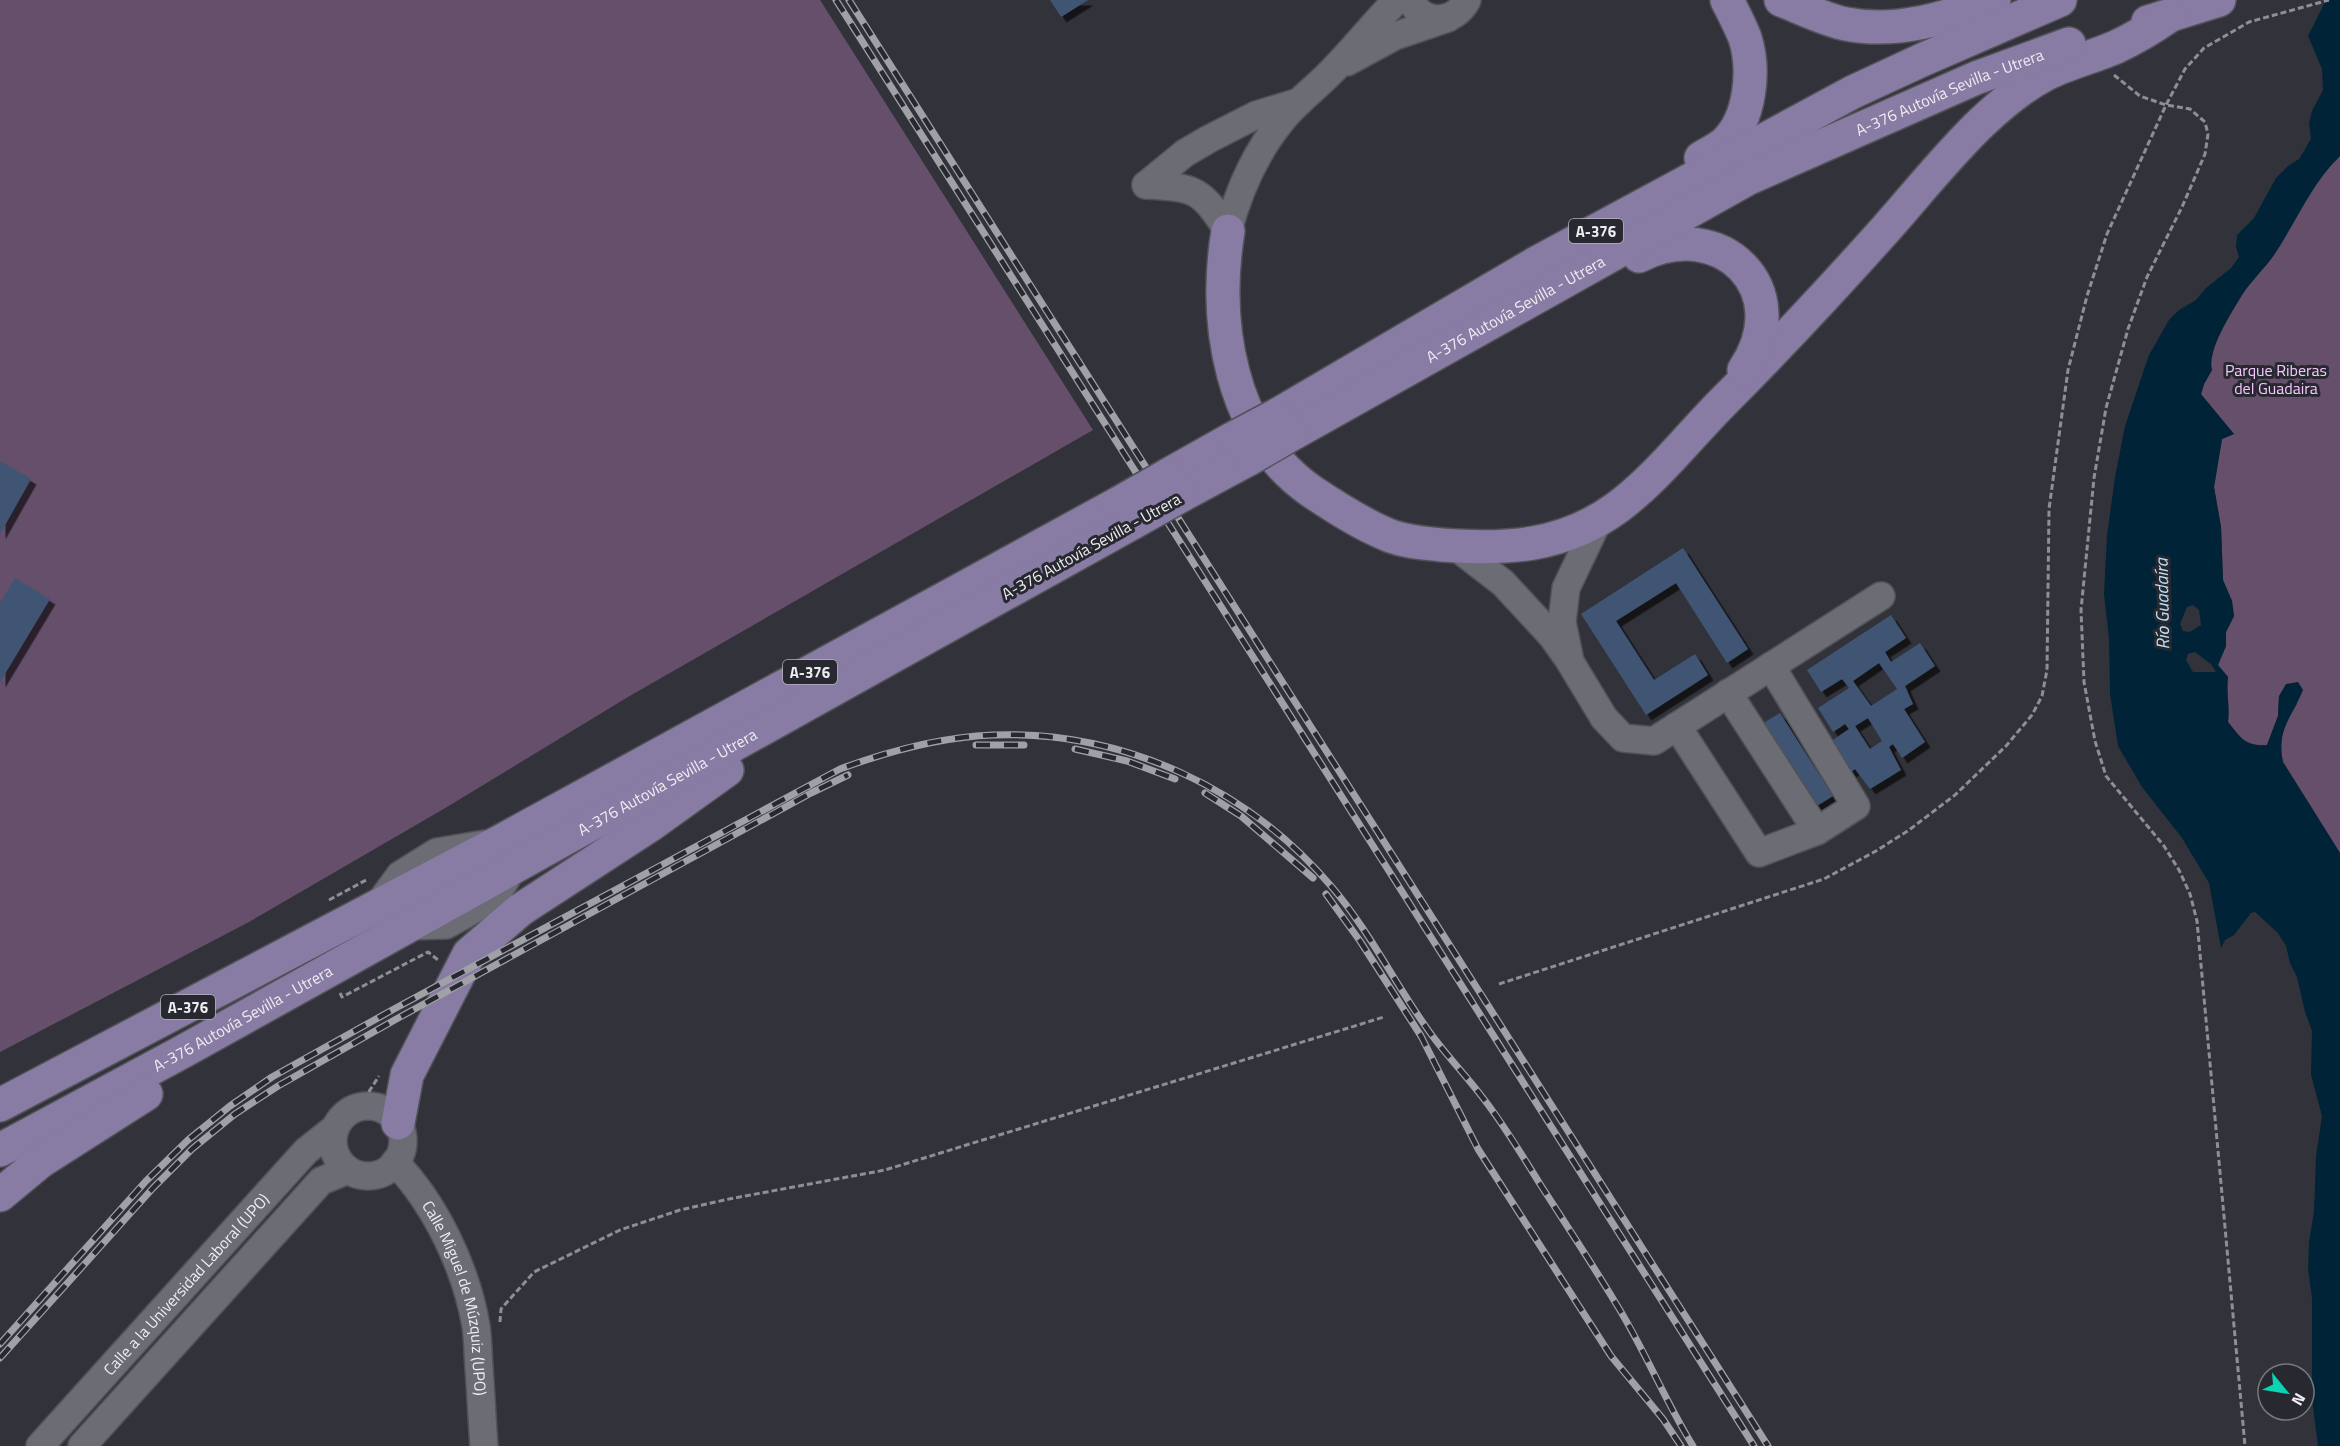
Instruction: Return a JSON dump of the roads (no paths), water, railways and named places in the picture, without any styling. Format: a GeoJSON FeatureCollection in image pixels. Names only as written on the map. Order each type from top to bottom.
{"type":"FeatureCollection","features":[{"type":"Feature","properties":{"kind":"main road"},"geometry":{"type":"LineString","coordinates":[[1538,262],[1726,142],[1745,107],[1751,83],[1745,39],[1727,0]]}},
{"type":"Feature","properties":{"kind":"main road"},"geometry":{"type":"LineString","coordinates":[[1781,0],[1845,24],[1899,28],[1966,11],[1994,0]]}},
{"type":"Feature","properties":{"kind":"main road"},"geometry":{"type":"LineString","coordinates":[[1922,60],[1998,12],[2025,0]]}},
{"type":"Feature","properties":{"kind":"main road","name":"A-376 Autovía Sevilla - Utrera"},"geometry":{"type":"LineString","coordinates":[[0,1150],[408,926],[506,855],[1284,424],[1538,262],[1853,92],[2060,0]]}},
{"type":"Feature","properties":{"kind":"main road","name":"A-376 Autovía Sevilla - Utrera"},"geometry":{"type":"LineString","coordinates":[[1284,424],[1495,322],[1747,179],[1840,136],[1976,78],[2060,46],[2219,1]]}},
{"type":"Feature","properties":{"kind":"main road"},"geometry":{"type":"LineString","coordinates":[[1228,231],[1223,286],[1228,344],[1239,394],[1262,442],[1275,459],[1302,485],[1333,506],[1389,535],[1413,542],[1486,549],[1527,546],[1598,520],[1620,505],[1663,466],[1838,282],[1978,125],[2007,99],[2047,74],[2117,46],[2149,30],[2169,16]]}},
{"type":"Feature","properties":{"kind":"main road"},"geometry":{"type":"LineString","coordinates":[[1495,322],[1540,306],[1651,250],[1682,242],[1712,247],[1741,266],[1752,279],[1763,309],[1758,347],[1721,404]]}},
{"type":"Feature","properties":{"kind":"main road","name":"A-376 Autovía Sevilla - Utrera"},"geometry":{"type":"LineString","coordinates":[[0,1105],[372,893],[506,855],[777,722],[1125,513]]}},
{"type":"Feature","properties":{"kind":"main road"},"geometry":{"type":"LineString","coordinates":[[398,1123],[407,1075],[470,954],[520,910],[649,826],[742,759],[777,722]]}},
{"type":"Feature","properties":{"kind":"main road"},"geometry":{"type":"LineString","coordinates":[[0,1195],[41,1161],[147,1093],[182,1052]]}},
{"type":"Feature","properties":{"kind":"street"},"geometry":{"type":"LineString","coordinates":[[1228,231],[1235,202],[1246,174],[1283,118],[1333,70],[1397,0]]}},
{"type":"Feature","properties":{"kind":"street"},"geometry":{"type":"LineString","coordinates":[[1411,0],[1421,14],[1434,20],[1463,5]]}},
{"type":"Feature","properties":{"kind":"street"},"geometry":{"type":"LineString","coordinates":[[1333,70],[1395,36],[1463,5]]}},
{"type":"Feature","properties":{"kind":"street"},"geometry":{"type":"LineString","coordinates":[[1228,231],[1212,206],[1199,193],[1179,187],[1146,185],[1185,153],[1256,115],[1300,102]]}},
{"type":"Feature","properties":{"kind":"street"},"geometry":{"type":"LineString","coordinates":[[1227,131],[1238,135],[1259,153]]}},
{"type":"Feature","properties":{"kind":"street"},"geometry":{"type":"LineString","coordinates":[[1569,660],[1562,622],[1566,588],[1598,520]]}},
{"type":"Feature","properties":{"kind":"street"},"geometry":{"type":"LineString","coordinates":[[1455,546],[1503,583],[1552,636],[1604,718],[1623,738],[1654,741],[1881,596]]}},
{"type":"Feature","properties":{"kind":"street"},"geometry":{"type":"LineString","coordinates":[[1677,726],[1759,853],[1817,831],[1856,806],[1771,666]]}},
{"type":"Feature","properties":{"kind":"street"},"geometry":{"type":"LineString","coordinates":[[1728,693],[1817,831]]}},
{"type":"Feature","properties":{"kind":"street"},"geometry":{"type":"LineString","coordinates":[[359,1107],[379,1107],[389,1113],[398,1123],[403,1140],[402,1148],[388,1170],[371,1176],[348,1170],[340,1163],[333,1148],[335,1128],[345,1114],[359,1107]]}},
{"type":"Feature","properties":{"kind":"street","name":"Calle a la Universidad Laboral (UPO)"},"geometry":{"type":"LineString","coordinates":[[40,1446],[306,1151],[335,1128]]}},
{"type":"Feature","properties":{"kind":"street","name":"Calle Miguel de Múzquiz (UPO)"},"geometry":{"type":"LineString","coordinates":[[395,1162],[407,1174],[433,1214],[465,1285],[476,1327],[484,1446]]}},
{"type":"Feature","properties":{"kind":"street","name":"Calle a la Universidad Laboral (UPO)"},"geometry":{"type":"LineString","coordinates":[[82,1446],[321,1181],[348,1170]]}},
{"type":"Feature","properties":{"kind":"street"},"geometry":{"type":"LineString","coordinates":[[128,1348],[151,1370]]}},
{"type":"Feature","properties":{"kind":"water","name":"Río Guadaíra"},"geometry":{"type":"Polygon","coordinates":[[[2326,0],[2340,0],[2340,156],[2304,204],[2274,255],[2232,311],[2216,342],[2211,362],[2212,370],[2201,394],[2234,434],[2222,439],[2214,487],[2221,527],[2223,580],[2232,601],[2234,616],[2226,632],[2226,646],[2218,665],[2228,677],[2228,722],[2248,743],[2267,745],[2278,716],[2279,696],[2286,684],[2298,682],[2303,690],[2283,732],[2281,751],[2283,762],[2340,853],[2340,1446],[2318,1446],[2315,1422],[2316,1362],[2312,1362],[2312,1298],[2308,1269],[2314,1211],[2316,1156],[2322,1116],[2311,1075],[2312,1031],[2286,946],[2278,933],[2255,912],[2251,913],[2234,935],[2225,940],[2221,948],[2209,883],[2182,838],[2142,787],[2118,746],[2110,694],[2109,639],[2104,594],[2107,536],[2115,477],[2125,426],[2149,355],[2169,320],[2179,310],[2196,300],[2206,288],[2231,268],[2239,257],[2236,247],[2237,235],[2254,218],[2276,178],[2299,159],[2311,139],[2309,123],[2312,111],[2323,90],[2322,69],[2308,36],[2326,0]],[[2193,605],[2187,607],[2180,624],[2183,631],[2190,632],[2201,625],[2199,610],[2193,605]],[[2195,652],[2188,654],[2186,660],[2193,672],[2216,672],[2211,664],[2195,652]]]}},
{"type":"Feature","properties":{"kind":"railway"},"geometry":{"type":"LineString","coordinates":[[836,0],[1754,1446]]}},
{"type":"Feature","properties":{"kind":"railway"},"geometry":{"type":"LineString","coordinates":[[849,0],[1768,1446]]}},
{"type":"Feature","properties":{"kind":"railway"},"geometry":{"type":"LineString","coordinates":[[0,1344],[146,1181],[188,1140],[230,1106],[272,1077],[840,769],[877,756],[934,742],[973,736],[1041,736],[1089,743],[1135,755],[1179,772],[1222,794],[1261,820],[1298,851],[1331,886],[1369,937],[1433,1036],[1483,1098],[1513,1140],[1625,1319],[1693,1446]]}},
{"type":"Feature","properties":{"kind":"railway"},"geometry":{"type":"LineString","coordinates":[[976,745],[1024,745]]}},
{"type":"Feature","properties":{"kind":"railway"},"geometry":{"type":"LineString","coordinates":[[1075,749],[1127,761],[1175,779]]}},
{"type":"Feature","properties":{"kind":"railway"},"geometry":{"type":"LineString","coordinates":[[0,1358],[153,1188],[192,1149],[235,1114],[278,1086],[400,1017],[848,775]]}},
{"type":"Feature","properties":{"kind":"railway"},"geometry":{"type":"LineString","coordinates":[[1205,793],[1241,816],[1313,878]]}},
{"type":"Feature","properties":{"kind":"railway"},"geometry":{"type":"LineString","coordinates":[[1326,894],[1360,941],[1421,1036],[1478,1149],[1611,1356],[1663,1419],[1681,1446]]}},
{"type":"Feature","properties":{"kind":"park label","name":"Parque Riberas del Guadaira"},"geometry":{"type":"Point","coordinates":[2276,379]}}]}
